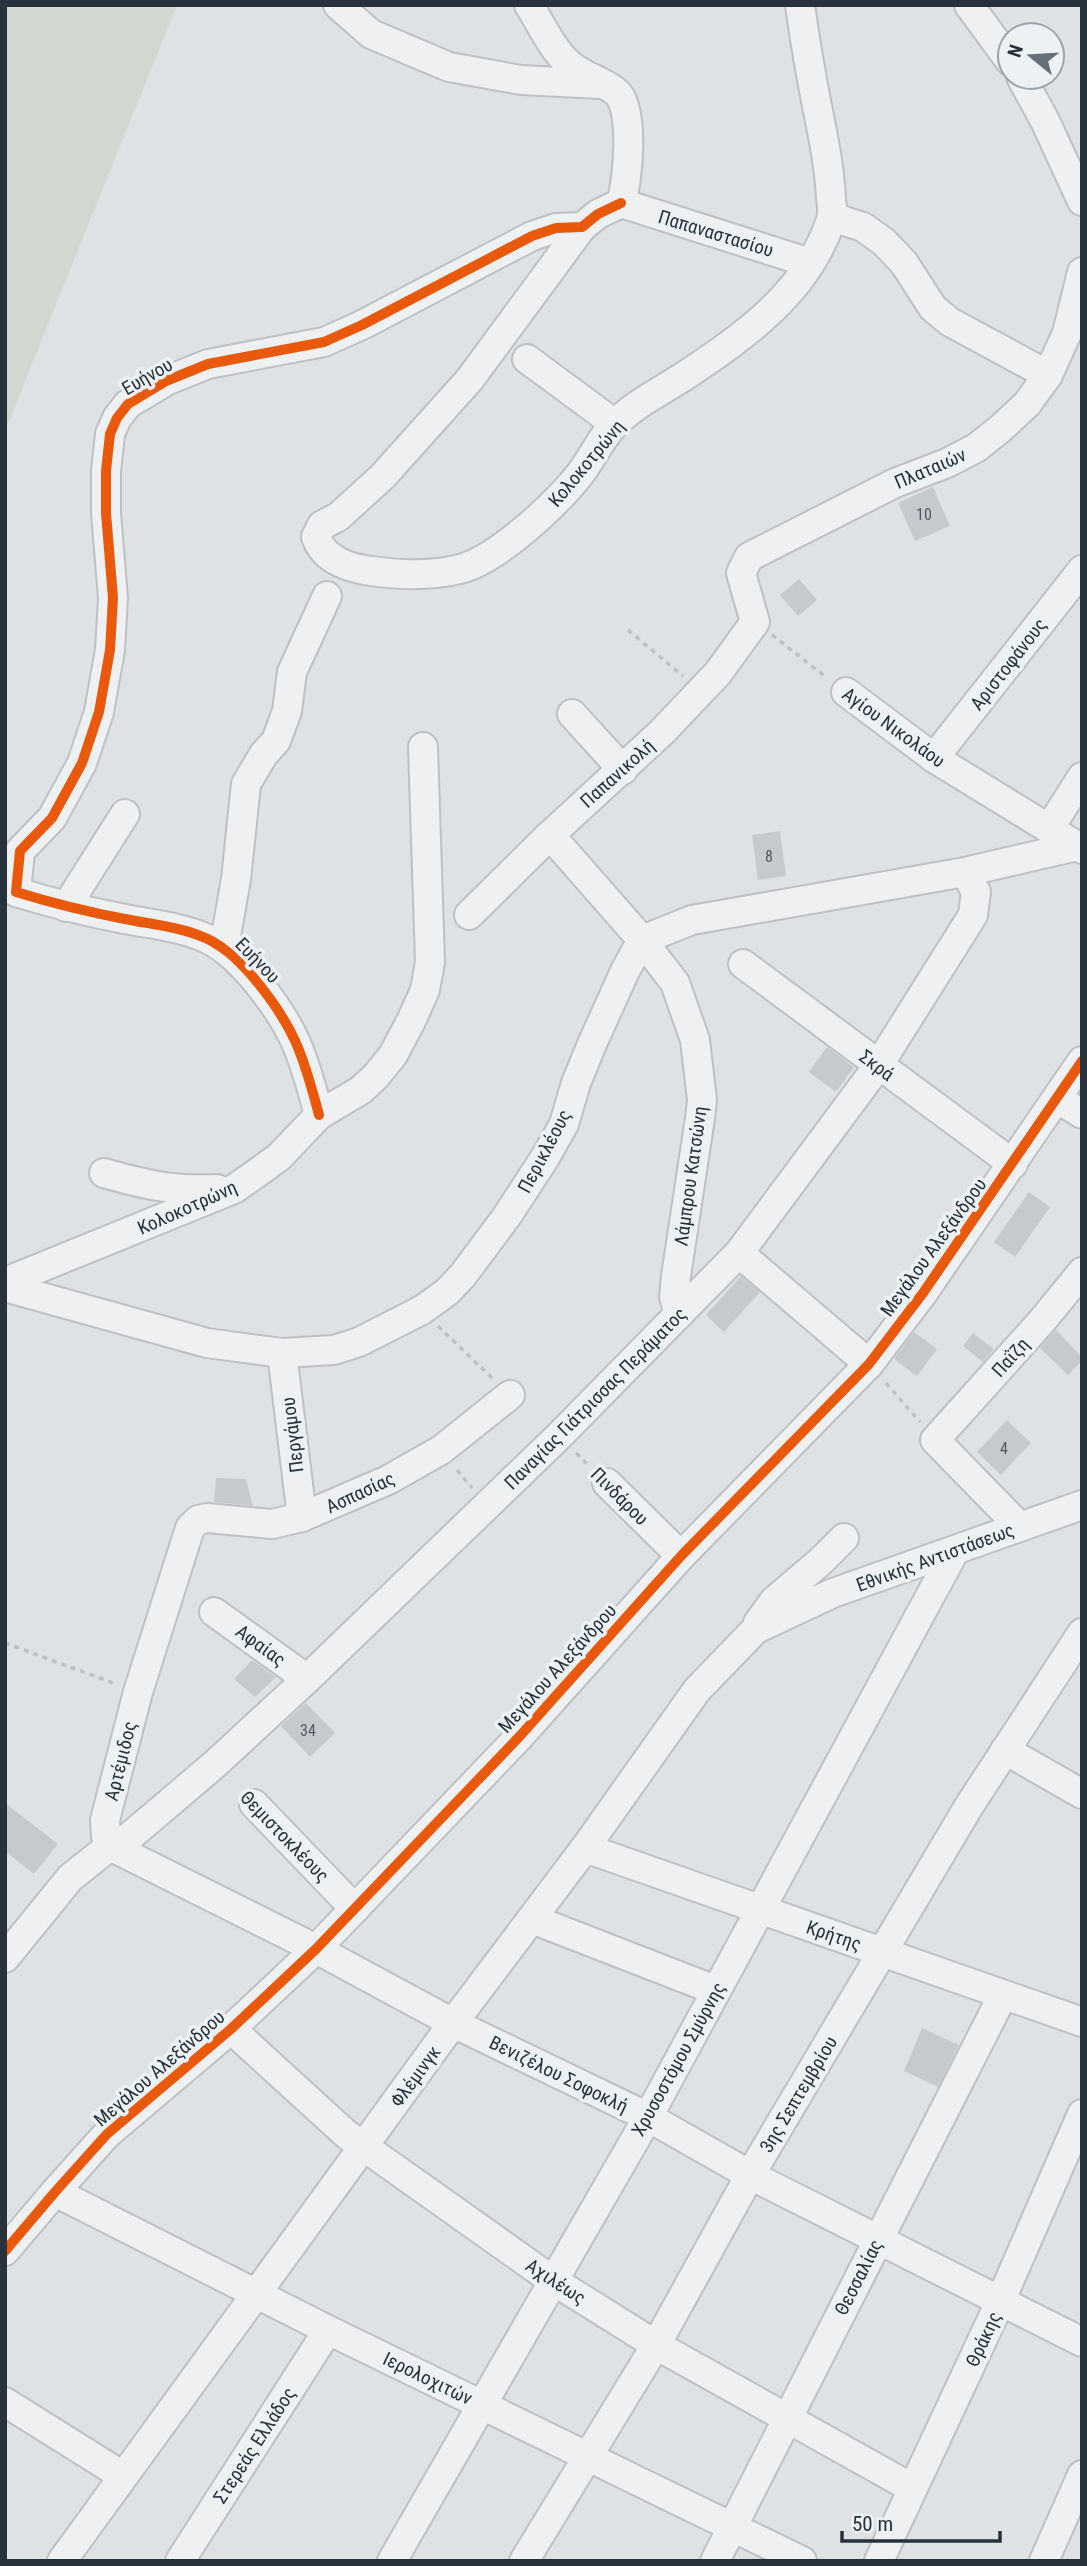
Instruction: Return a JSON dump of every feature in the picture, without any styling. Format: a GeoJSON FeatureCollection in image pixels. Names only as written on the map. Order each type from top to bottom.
{"type":"FeatureCollection","features":[{"type":"Feature","properties":{"kind":"street"},"geometry":{"type":"LineString","coordinates":[[338,5],[371,34],[449,67],[521,80],[600,84]]}},
{"type":"Feature","properties":{"kind":"street"},"geometry":{"type":"LineString","coordinates":[[529,5],[570,65],[617,92],[625,106],[628,168],[621,203]]}},
{"type":"Feature","properties":{"kind":"street"},"geometry":{"type":"LineString","coordinates":[[800,5],[825,147],[832,217],[863,227],[884,242],[904,263],[933,308],[950,322],[1048,375]]}},
{"type":"Feature","properties":{"kind":"street"},"geometry":{"type":"LineString","coordinates":[[969,5],[996,42]]}},
{"type":"Feature","properties":{"kind":"street"},"geometry":{"type":"LineString","coordinates":[[1029,91],[1082,201]]}},
{"type":"Feature","properties":{"kind":"street","name":"Ευήνου"},"geometry":{"type":"LineString","coordinates":[[320,1115],[305,1061],[292,1030],[277,1005],[245,967],[223,947],[200,935],[171,927],[11,898],[13,856],[52,818],[82,762],[99,712],[110,650],[113,598],[106,513],[106,471],[110,434],[117,418],[128,404],[166,381],[208,364],[324,342],[362,325],[532,236],[556,228],[582,227],[598,214],[621,203]]}},
{"type":"Feature","properties":{"kind":"street","name":"Παπαναστασίου"},"geometry":{"type":"LineString","coordinates":[[621,203],[810,263]]}},
{"type":"Feature","properties":{"kind":"street","name":"Κολοκοτρώνη"},"geometry":{"type":"LineString","coordinates":[[582,227],[470,379],[383,476],[338,517],[323,525],[316,537],[319,546],[342,565],[388,573],[463,569],[512,540],[577,479],[615,424],[752,329],[785,297],[810,263],[832,217]]}},
{"type":"Feature","properties":{"kind":"street","name":"Πλαταιών"},"geometry":{"type":"LineString","coordinates":[[755,622],[741,573],[749,557],[895,483],[947,463],[976,448],[1027,404],[1048,375],[1067,333],[1082,272]]}},
{"type":"Feature","properties":{"kind":"street"},"geometry":{"type":"LineString","coordinates":[[527,359],[615,424]]}},
{"type":"Feature","properties":{"kind":"street","name":"Αριστοφάνους"},"geometry":{"type":"LineString","coordinates":[[934,758],[1078,581]]}},
{"type":"Feature","properties":{"kind":"street"},"geometry":{"type":"LineString","coordinates":[[223,947],[236,879],[246,784],[264,754],[276,741],[288,711],[292,672],[327,596]]}},
{"type":"Feature","properties":{"kind":"street","name":"Παπανικολή"},"geometry":{"type":"LineString","coordinates":[[469,915],[550,835],[623,770],[701,691],[718,673],[755,622]]}},
{"type":"Feature","properties":{"kind":"street","name":"Αγίου Νικολάου"},"geometry":{"type":"LineString","coordinates":[[845,692],[934,758],[1079,848]]}},
{"type":"Feature","properties":{"kind":"street"},"geometry":{"type":"LineString","coordinates":[[572,714],[623,770]]}},
{"type":"Feature","properties":{"kind":"street","name":"Κολοκοτρώνη"},"geometry":{"type":"LineString","coordinates":[[5,1285],[233,1189],[279,1157],[320,1115],[361,1090],[393,1055],[425,990],[430,962],[423,747]]}},
{"type":"Feature","properties":{"kind":"street"},"geometry":{"type":"LineString","coordinates":[[1049,829],[1082,778]]}},
{"type":"Feature","properties":{"kind":"street"},"geometry":{"type":"LineString","coordinates":[[66,907],[125,814]]}},
{"type":"Feature","properties":{"kind":"street","name":"Λάμπρου Κατσώνη"},"geometry":{"type":"LineString","coordinates":[[550,835],[642,940],[675,983],[695,1040],[702,1100],[676,1276],[674,1297],[679,1314]]}},
{"type":"Feature","properties":{"kind":"street"},"geometry":{"type":"LineString","coordinates":[[642,940],[692,920],[965,872],[1079,848]]}},
{"type":"Feature","properties":{"kind":"street","name":"Παναγίας Γιάτρισσας Περάματος"},"geometry":{"type":"LineString","coordinates":[[110,1846],[128,1838],[307,1679],[559,1436],[739,1253],[878,1066],[973,915],[976,892],[965,872]]}},
{"type":"Feature","properties":{"kind":"street","name":"Περικλέους"},"geometry":{"type":"LineString","coordinates":[[5,1285],[207,1343],[295,1352],[343,1349],[422,1310],[447,1292],[463,1275],[507,1216],[546,1156],[564,1124],[576,1083],[625,971],[642,940]]}},
{"type":"Feature","properties":{"kind":"street","name":"Σκρά"},"geometry":{"type":"LineString","coordinates":[[743,964],[1013,1164]]}},
{"type":"Feature","properties":{"kind":"street","name":"Μεγάλου Αλεξάνδρου"},"geometry":{"type":"LineString","coordinates":[[5,2251],[107,2134],[231,2029],[355,1909],[519,1737],[681,1556],[869,1364],[923,1293],[1082,1061]]}},
{"type":"Feature","properties":{"kind":"street"},"geometry":{"type":"LineString","coordinates":[[295,1352],[420,1291],[453,1263],[512,1186],[539,1144],[552,1115],[576,1083]]}},
{"type":"Feature","properties":{"kind":"street"},"geometry":{"type":"LineString","coordinates":[[1058,1099],[1082,1114]]}},
{"type":"Feature","properties":{"kind":"street"},"geometry":{"type":"LineString","coordinates":[[104,1173],[154,1187],[184,1191],[233,1189]]}},
{"type":"Feature","properties":{"kind":"street"},"geometry":{"type":"LineString","coordinates":[[739,1253],[869,1364]]}},
{"type":"Feature","properties":{"kind":"street","name":"Παΐζη"},"geometry":{"type":"LineString","coordinates":[[935,1440],[1042,1321],[1081,1273]]}},
{"type":"Feature","properties":{"kind":"street","name":"Περγάμου"},"geometry":{"type":"LineString","coordinates":[[295,1352],[302,1517]]}},
{"type":"Feature","properties":{"kind":"street","name":"Ασπασίας"},"geometry":{"type":"LineString","coordinates":[[190,1528],[198,1520],[207,1518],[272,1524],[302,1517],[388,1480],[441,1450],[510,1395]]}},
{"type":"Feature","properties":{"kind":"street"},"geometry":{"type":"LineString","coordinates":[[935,1440],[1019,1526]]}},
{"type":"Feature","properties":{"kind":"street","name":"Πινδάρου"},"geometry":{"type":"LineString","coordinates":[[607,1483],[681,1556]]}},
{"type":"Feature","properties":{"kind":"street","name":"Εθνικής Αντιστάσεως"},"geometry":{"type":"LineString","coordinates":[[789,1612],[833,1593],[1082,1505]]}},
{"type":"Feature","properties":{"kind":"street","name":"Αρτέμιδος"},"geometry":{"type":"LineString","coordinates":[[110,1846],[105,1820],[138,1692],[190,1528]]}},
{"type":"Feature","properties":{"kind":"street"},"geometry":{"type":"LineString","coordinates":[[756,1629],[774,1601],[821,1562],[844,1538]]}},
{"type":"Feature","properties":{"kind":"street","name":"Χρυσοστόμου Σμύρνης"},"geometry":{"type":"LineString","coordinates":[[392,2561],[648,2117],[954,1552]]}},
{"type":"Feature","properties":{"kind":"street","name":"Αφαίας"},"geometry":{"type":"LineString","coordinates":[[214,1612],[307,1679]]}},
{"type":"Feature","properties":{"kind":"street","name":"Φλέμινγκ"},"geometry":{"type":"LineString","coordinates":[[62,2561],[453,2024],[585,1848],[697,1690],[756,1629],[789,1612]]}},
{"type":"Feature","properties":{"kind":"street","name":"3ης Σεπτεμβρίου"},"geometry":{"type":"LineString","coordinates":[[524,2561],[656,2345],[750,2175],[969,1806],[1082,1633]]}},
{"type":"Feature","properties":{"kind":"street"},"geometry":{"type":"LineString","coordinates":[[1005,1750],[1082,1794]]}},
{"type":"Feature","properties":{"kind":"street","name":"Θεμιστοκλέους"},"geometry":{"type":"LineString","coordinates":[[254,1804],[355,1909]]}},
{"type":"Feature","properties":{"kind":"street"},"geometry":{"type":"LineString","coordinates":[[5,1958],[70,1878],[110,1846]]}},
{"type":"Feature","properties":{"kind":"street","name":"Βενιζέλου Σοφοκλή"},"geometry":{"type":"LineString","coordinates":[[110,1846],[316,1949],[453,2024],[648,2117],[750,2175],[1082,2342]]}},
{"type":"Feature","properties":{"kind":"street","name":"Κρήτης"},"geometry":{"type":"LineString","coordinates":[[585,1848],[1082,2022]]}},
{"type":"Feature","properties":{"kind":"street"},"geometry":{"type":"LineString","coordinates":[[532,1919],[715,1990]]}},
{"type":"Feature","properties":{"kind":"street","name":"Θεσσαλίας"},"geometry":{"type":"LineString","coordinates":[[715,2561],[1003,1995]]}},
{"type":"Feature","properties":{"kind":"street","name":"Αχιλέως"},"geometry":{"type":"LineString","coordinates":[[231,2029],[346,2134],[552,2280],[656,2345],[912,2488]]}},
{"type":"Feature","properties":{"kind":"street","name":"Θράκης"},"geometry":{"type":"LineString","coordinates":[[879,2561],[1000,2301],[1082,2114]]}},
{"type":"Feature","properties":{"kind":"street","name":"Ιερολοχιτών"},"geometry":{"type":"LineString","coordinates":[[55,2192],[328,2330],[803,2561]]}},
{"type":"Feature","properties":{"kind":"street","name":"Στερεάς Ελλάδος"},"geometry":{"type":"LineString","coordinates":[[180,2561],[328,2330]]}},
{"type":"Feature","properties":{"kind":"street"},"geometry":{"type":"LineString","coordinates":[[5,2402],[123,2476]]}},
{"type":"Feature","properties":{"kind":"street"},"geometry":{"type":"LineString","coordinates":[[1044,2561],[1082,2475]]}},
{"type":"Feature","properties":{"kind":"path"},"geometry":{"type":"LineString","coordinates":[[628,630],[701,691]]}},
{"type":"Feature","properties":{"kind":"path"},"geometry":{"type":"LineString","coordinates":[[422,1310],[510,1395]]}},
{"type":"Feature","properties":{"kind":"path"},"geometry":{"type":"LineString","coordinates":[[869,1364],[935,1440]]}},
{"type":"Feature","properties":{"kind":"path"},"geometry":{"type":"LineString","coordinates":[[441,1450],[487,1506]]}},
{"type":"Feature","properties":{"kind":"path"},"geometry":{"type":"LineString","coordinates":[[5,1643],[138,1692]]}},
{"type":"Feature","properties":{"kind":"shaded area"},"geometry":{"type":"Polygon","coordinates":[[[5,5],[177,5],[5,431],[5,5]]]}},
{"type":"Feature","properties":{"kind":"building"},"geometry":{"type":"Polygon","coordinates":[[[933,487],[950,526],[915,541],[898,503],[933,487]]]}},
{"type":"Feature","properties":{"kind":"building"},"geometry":{"type":"Polygon","coordinates":[[[799,579],[817,600],[798,616],[780,595],[799,579]]]}},
{"type":"Feature","properties":{"kind":"building"},"geometry":{"type":"Polygon","coordinates":[[[780,831],[786,876],[758,880],[752,835],[780,831]]]}},
{"type":"Feature","properties":{"kind":"building"},"geometry":{"type":"Polygon","coordinates":[[[827,1047],[854,1067],[836,1092],[809,1072],[827,1047]]]}},
{"type":"Feature","properties":{"kind":"building"},"geometry":{"type":"Polygon","coordinates":[[[1029,1192],[1050,1207],[1015,1257],[994,1242],[1029,1192]]]}},
{"type":"Feature","properties":{"kind":"building"},"geometry":{"type":"Polygon","coordinates":[[[741,1276],[760,1292],[724,1332],[706,1315],[741,1276]]]}},
{"type":"Feature","properties":{"kind":"building"},"geometry":{"type":"Polygon","coordinates":[[[1056,1330],[1082,1357],[1082,1361],[1068,1375],[1040,1348],[1056,1330]]]}},
{"type":"Feature","properties":{"kind":"building"},"geometry":{"type":"Polygon","coordinates":[[[914,1332],[937,1349],[917,1376],[894,1359],[914,1332]]]}},
{"type":"Feature","properties":{"kind":"building"},"geometry":{"type":"Polygon","coordinates":[[[973,1333],[994,1349],[983,1362],[963,1346],[973,1333]]]}},
{"type":"Feature","properties":{"kind":"building"},"geometry":{"type":"Polygon","coordinates":[[[1007,1420],[1031,1443],[1001,1475],[977,1452],[1007,1420]]]}},
{"type":"Feature","properties":{"kind":"building"},"geometry":{"type":"Polygon","coordinates":[[[216,1478],[246,1479],[253,1506],[214,1502],[216,1478]]]}},
{"type":"Feature","properties":{"kind":"building"},"geometry":{"type":"Polygon","coordinates":[[[252,1660],[276,1677],[255,1697],[234,1679],[252,1660]]]}},
{"type":"Feature","properties":{"kind":"building"},"geometry":{"type":"Polygon","coordinates":[[[306,1703],[335,1733],[310,1757],[281,1726],[306,1703]]]}},
{"type":"Feature","properties":{"kind":"building"},"geometry":{"type":"Polygon","coordinates":[[[5,1803],[58,1844],[34,1874],[5,1851],[5,1803]]]}},
{"type":"Feature","properties":{"kind":"building"},"geometry":{"type":"Polygon","coordinates":[[[922,2028],[959,2045],[938,2087],[904,2071],[922,2028]]]}},
{"type":"Feature","properties":{"kind":"cycle path"},"geometry":{"type":"LineString","coordinates":[[319,1115],[302,1057],[288,1026],[253,977],[221,947],[206,938],[180,929],[57,904],[16,892],[20,851],[52,818],[82,763],[99,712],[110,650],[113,598],[106,513],[106,471],[110,434],[117,418],[128,404],[166,381],[208,364],[324,342],[362,325],[532,236],[556,228],[582,227],[598,214],[621,203]]}},
{"type":"Feature","properties":{"kind":"cycle path"},"geometry":{"type":"LineString","coordinates":[[5,2251],[107,2134],[231,2029],[316,1949],[519,1737],[681,1556],[869,1364],[923,1293],[1082,1061]]}}]}
